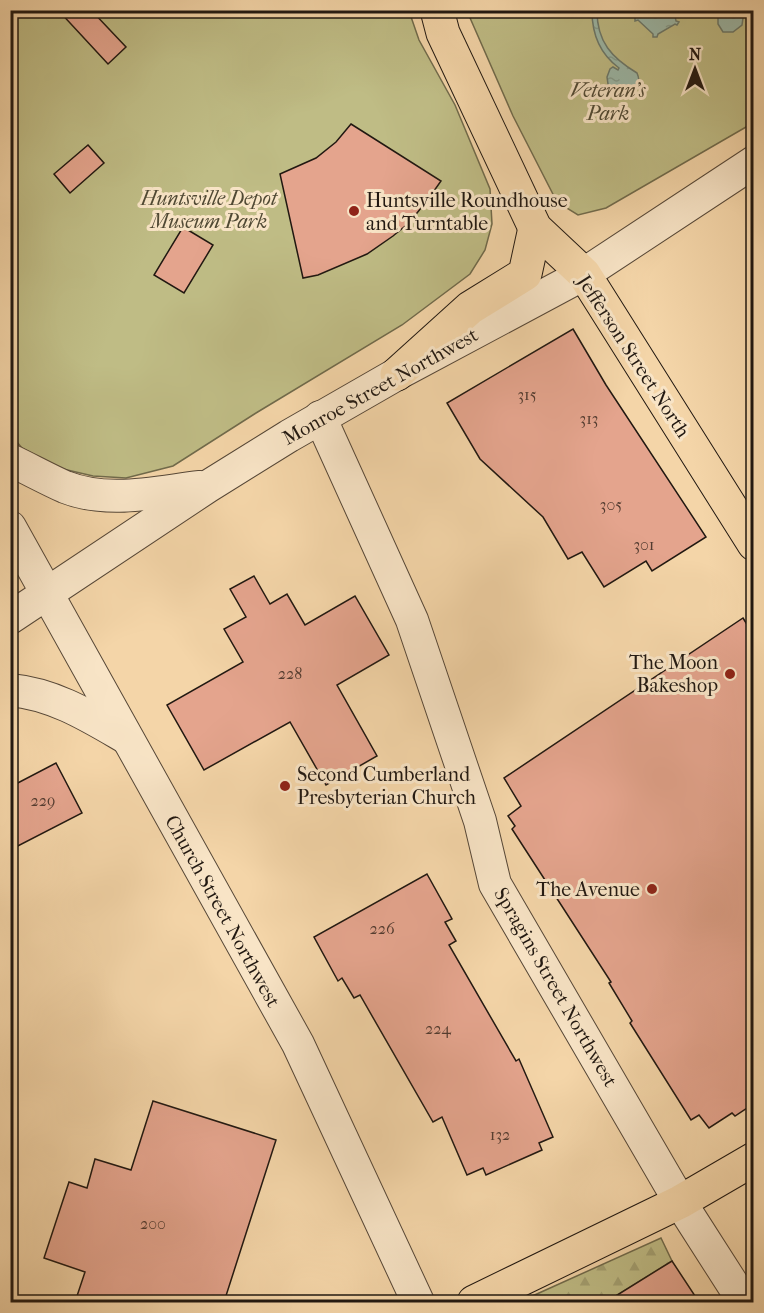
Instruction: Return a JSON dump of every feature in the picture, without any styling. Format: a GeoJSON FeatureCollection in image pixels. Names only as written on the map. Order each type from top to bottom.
{"type":"FeatureCollection","features":[{"type":"Feature","properties":{"kind":"main road","name":"Jefferson Street North"},"geometry":{"type":"LineString","coordinates":[[437,10],[443,33],[536,228],[584,274],[753,544]]}},
{"type":"Feature","properties":{"kind":"main road"},"geometry":{"type":"LineString","coordinates":[[397,374],[470,308],[525,274],[536,228]]}},
{"type":"Feature","properties":{"kind":"main road"},"geometry":{"type":"LineString","coordinates":[[474,1302],[680,1202],[753,1159]]}},
{"type":"Feature","properties":{"kind":"street","name":"Monroe Street Northwest"},"geometry":{"type":"LineString","coordinates":[[10,618],[207,487],[320,417],[584,274],[753,162]]}},
{"type":"Feature","properties":{"kind":"street","name":"Spragins Street Northwest"},"geometry":{"type":"LineString","coordinates":[[320,417],[412,620],[480,821],[495,884],[680,1202],[744,1302]]}},
{"type":"Feature","properties":{"kind":"street"},"geometry":{"type":"LineString","coordinates":[[10,460],[66,487],[102,495],[123,496],[207,487]]}},
{"type":"Feature","properties":{"kind":"street","name":"Church Street Northwest"},"geometry":{"type":"LineString","coordinates":[[10,527],[298,1044],[418,1302]]}},
{"type":"Feature","properties":{"kind":"street"},"geometry":{"type":"LineString","coordinates":[[10,690],[52,699],[80,711],[126,738]]}},
{"type":"Feature","properties":{"kind":"green space","name":"Huntsville Depot Museum Park"},"geometry":{"type":"Polygon","coordinates":[[[11,11],[409,11],[419,40],[455,105],[490,189],[492,224],[485,250],[470,274],[402,325],[173,466],[126,478],[93,476],[63,469],[45,461],[22,448],[11,435],[11,11]]]}},
{"type":"Feature","properties":{"kind":"green space","name":"Veteran's Park"},"geometry":{"type":"Polygon","coordinates":[[[467,11],[753,11],[753,123],[606,208],[578,215],[557,202],[513,116],[467,11]]]}},
{"type":"Feature","properties":{"kind":"green space"},"geometry":{"type":"Polygon","coordinates":[[[661,1238],[672,1261],[606,1302],[524,1302],[528,1298],[661,1238]]]}},
{"type":"Feature","properties":{"kind":"water"},"geometry":{"type":"Polygon","coordinates":[[[592,11],[597,11],[600,32],[613,55],[637,73],[639,80],[635,89],[618,91],[608,84],[607,77],[610,69],[613,67],[618,70],[619,68],[598,43],[592,11]]]}},
{"type":"Feature","properties":{"kind":"water"},"geometry":{"type":"Polygon","coordinates":[[[640,11],[674,11],[676,21],[679,22],[658,34],[657,37],[653,37],[653,34],[638,20],[635,21],[640,11]]]}},
{"type":"Feature","properties":{"kind":"water"},"geometry":{"type":"Polygon","coordinates":[[[718,11],[744,11],[742,25],[733,32],[723,32],[718,24],[718,11]]]}},
{"type":"Feature","properties":{"kind":"building"},"geometry":{"type":"Polygon","coordinates":[[[58,10],[91,10],[126,47],[108,64],[58,10]]]}},
{"type":"Feature","properties":{"kind":"building","name":"Huntsville Roundhouse and Turntable"},"geometry":{"type":"Polygon","coordinates":[[[351,124],[441,181],[409,223],[393,236],[367,254],[318,275],[303,278],[280,174],[316,158],[336,142],[351,124]]]}},
{"type":"Feature","properties":{"kind":"building"},"geometry":{"type":"Polygon","coordinates":[[[88,145],[104,163],[70,193],[54,174],[88,145]]]}},
{"type":"Feature","properties":{"kind":"building"},"geometry":{"type":"Polygon","coordinates":[[[183,227],[213,245],[184,293],[154,275],[183,227]]]}},
{"type":"Feature","properties":{"kind":"building"},"geometry":{"type":"Polygon","coordinates":[[[573,329],[606,385],[706,537],[652,571],[646,561],[604,587],[582,552],[568,559],[543,517],[480,459],[447,403],[573,329]]]}},
{"type":"Feature","properties":{"kind":"building"},"geometry":{"type":"Polygon","coordinates":[[[254,576],[270,604],[287,594],[305,625],[355,596],[389,655],[337,685],[377,756],[326,785],[290,722],[204,770],[167,705],[243,662],[224,629],[246,617],[230,589],[254,576]]]}},
{"type":"Feature","properties":{"kind":"building","name":"The Avenue"},"geometry":{"type":"Polygon","coordinates":[[[743,618],[753,634],[753,1104],[735,1116],[732,1113],[709,1128],[699,1115],[691,1120],[630,1023],[632,1021],[609,983],[611,982],[512,829],[515,826],[508,816],[521,806],[504,778],[743,618]]]}},
{"type":"Feature","properties":{"kind":"building"},"geometry":{"type":"Polygon","coordinates":[[[56,763],[82,813],[10,850],[10,787],[56,763]]]}},
{"type":"Feature","properties":{"kind":"building"},"geometry":{"type":"Polygon","coordinates":[[[427,874],[452,919],[445,922],[456,941],[449,945],[516,1061],[519,1059],[553,1137],[539,1143],[542,1150],[486,1175],[483,1168],[467,1175],[442,1117],[433,1122],[360,995],[354,998],[342,978],[338,981],[314,937],[427,874]]]}},
{"type":"Feature","properties":{"kind":"building"},"geometry":{"type":"Polygon","coordinates":[[[153,1101],[276,1140],[224,1302],[75,1302],[85,1272],[44,1258],[69,1182],[87,1188],[95,1159],[131,1170],[153,1101]]]}},
{"type":"Feature","properties":{"kind":"building"},"geometry":{"type":"Polygon","coordinates":[[[672,1261],[699,1302],[606,1302],[672,1261]]]}},
{"type":"Feature","properties":{"kind":"place","name":"Huntsville Roundhouse and Turntable"},"geometry":{"type":"Point","coordinates":[354,211]}},
{"type":"Feature","properties":{"kind":"place","name":"The Moon Bakeshop"},"geometry":{"type":"Point","coordinates":[730,674]}},
{"type":"Feature","properties":{"kind":"place","name":"Second Cumberland Presbyterian Church"},"geometry":{"type":"Point","coordinates":[285,786]}},
{"type":"Feature","properties":{"kind":"place","name":"The Avenue"},"geometry":{"type":"Point","coordinates":[652,889]}}]}
